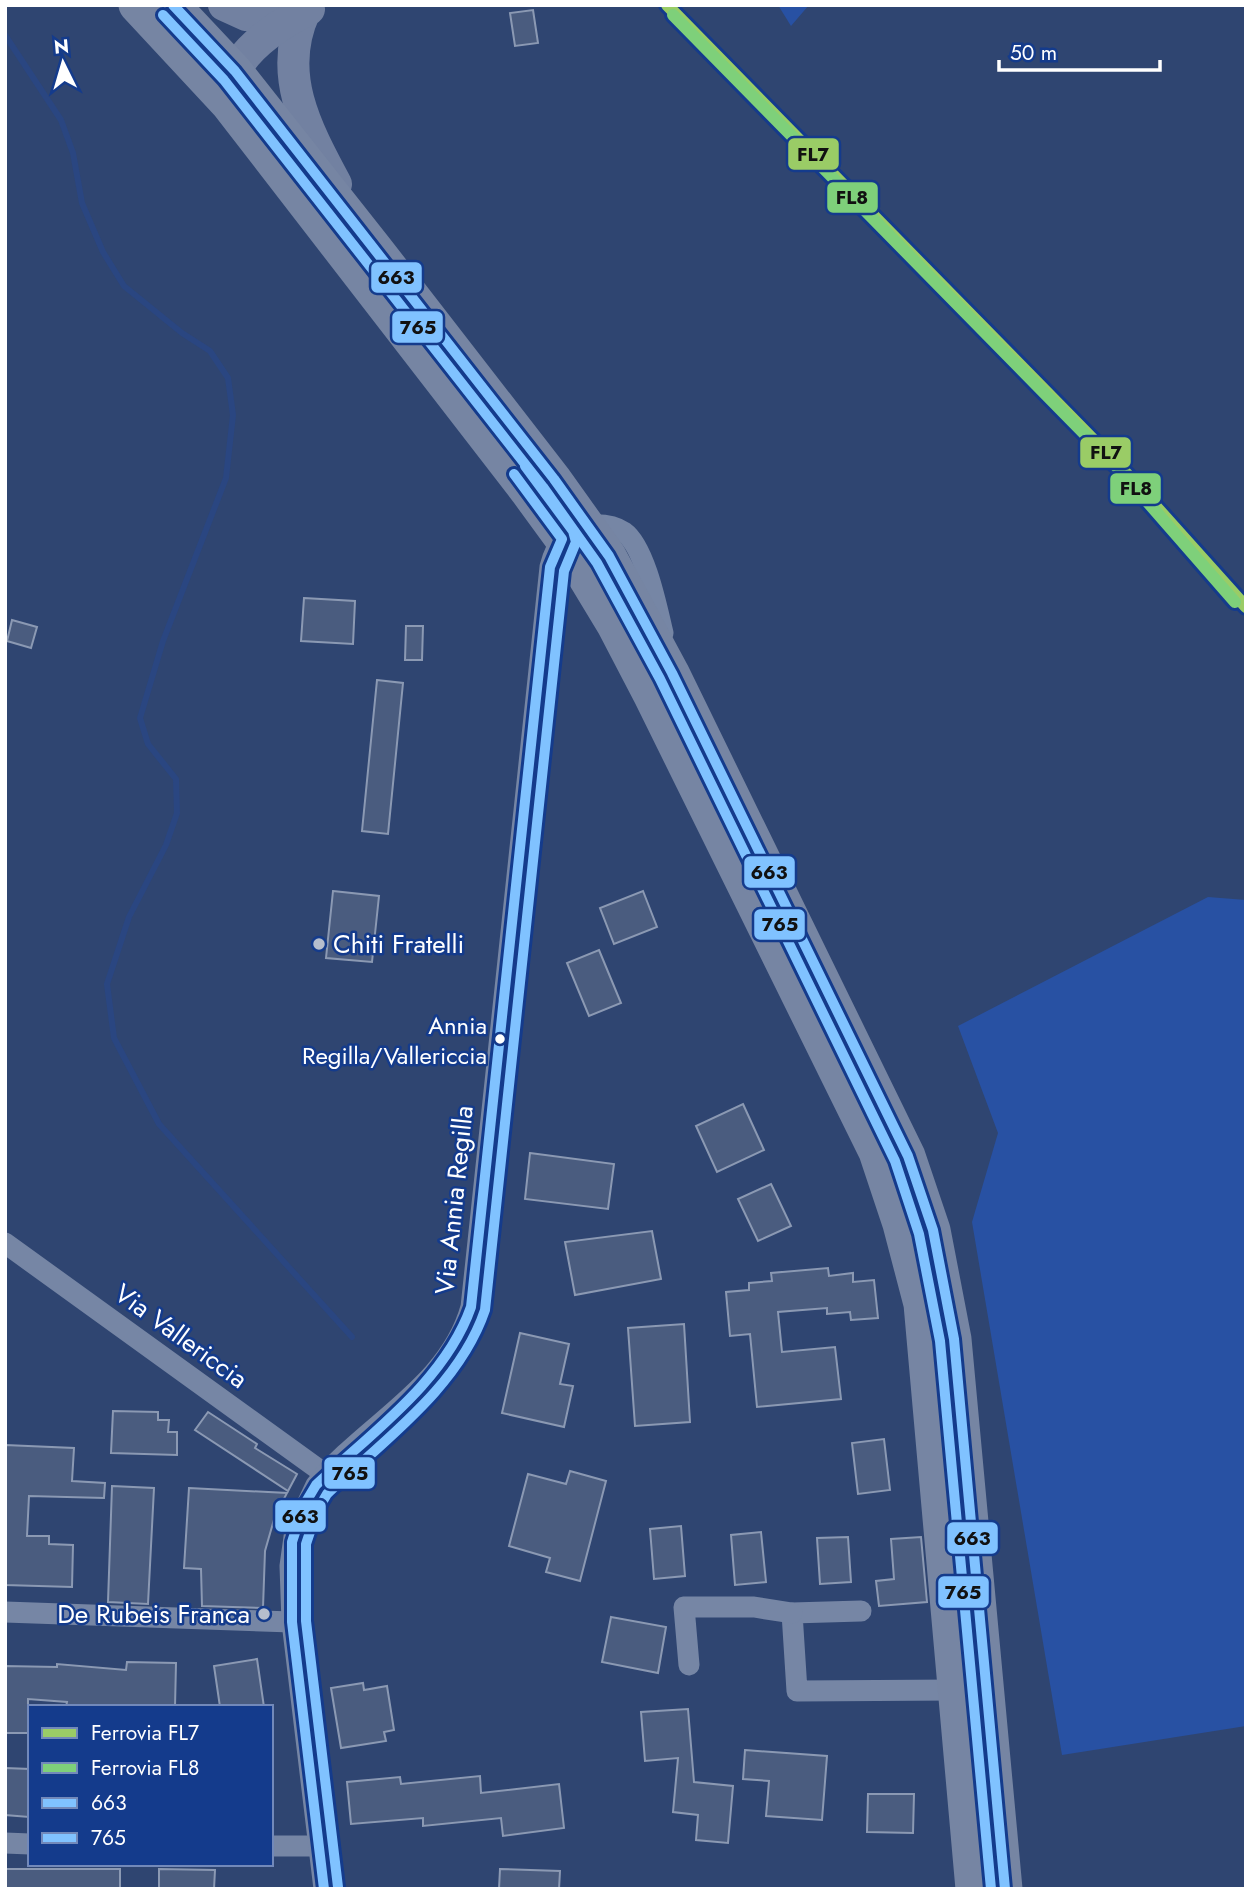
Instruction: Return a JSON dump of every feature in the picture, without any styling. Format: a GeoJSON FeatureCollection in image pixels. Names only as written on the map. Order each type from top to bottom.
{"type":"FeatureCollection","features":[{"type":"Feature","properties":{"kind":"main road"},"geometry":{"type":"LineString","coordinates":[[136,5],[232,87],[375,247]]}},
{"type":"Feature","properties":{"kind":"main road"},"geometry":{"type":"LineString","coordinates":[[173,5],[346,254],[574,532],[609,556],[672,673],[898,1136],[933,1230],[956,1352],[1006,1889]]}},
{"type":"Feature","properties":{"kind":"main road"},"geometry":{"type":"LineString","coordinates":[[224,5],[246,15],[304,12]]}},
{"type":"Feature","properties":{"kind":"main road"},"geometry":{"type":"LineString","coordinates":[[232,87],[251,49],[304,12]]}},
{"type":"Feature","properties":{"kind":"main road"},"geometry":{"type":"LineString","coordinates":[[304,12],[296,30],[291,61],[302,110],[339,191],[375,247],[574,532],[614,625],[876,1152],[888,1185],[921,1304],[973,1889]]}},
{"type":"Feature","properties":{"kind":"street","name":"Via Annia Regilla"},"geometry":{"type":"LineString","coordinates":[[324,1889],[292,1622],[292,1542],[304,1505],[325,1474],[386,1421],[428,1379],[463,1330],[471,1307],[550,567],[574,532]]}},
{"type":"Feature","properties":{"kind":"street","name":"Via Vallericcia"},"geometry":{"type":"LineString","coordinates":[[5,1243],[325,1474]]}},
{"type":"Feature","properties":{"kind":"street"},"geometry":{"type":"LineString","coordinates":[[689,1665],[684,1607],[754,1607],[792,1613],[861,1611]]}},
{"type":"Feature","properties":{"kind":"street"},"geometry":{"type":"LineString","coordinates":[[5,1612],[292,1622]]}},
{"type":"Feature","properties":{"kind":"street"},"geometry":{"type":"LineString","coordinates":[[792,1613],[797,1691],[956,1690]]}},
{"type":"Feature","properties":{"kind":"street"},"geometry":{"type":"LineString","coordinates":[[5,1843],[28,1843]]}},
{"type":"Feature","properties":{"kind":"street"},"geometry":{"type":"LineString","coordinates":[[273,1846],[319,1846]]}},
{"type":"Feature","properties":{"kind":"shaded area"},"geometry":{"type":"Polygon","coordinates":[[[778,5],[809,5],[791,26],[778,5]]]}},
{"type":"Feature","properties":{"kind":"shaded area"},"geometry":{"type":"Polygon","coordinates":[[[1208,897],[1246,900],[1246,1726],[1062,1755],[972,1222],[998,1133],[958,1026],[1208,897]]]}},
{"type":"Feature","properties":{"kind":"building"},"geometry":{"type":"Polygon","coordinates":[[[533,10],[538,43],[515,46],[510,13],[533,10]]]}},
{"type":"Feature","properties":{"kind":"building"},"geometry":{"type":"Polygon","coordinates":[[[304,598],[355,601],[353,644],[301,641],[304,598]]]}},
{"type":"Feature","properties":{"kind":"building"},"geometry":{"type":"Polygon","coordinates":[[[12,620],[37,627],[31,648],[7,641],[12,620]]]}},
{"type":"Feature","properties":{"kind":"building"},"geometry":{"type":"Polygon","coordinates":[[[406,626],[423,626],[422,660],[405,660],[406,626]]]}},
{"type":"Feature","properties":{"kind":"building"},"geometry":{"type":"Polygon","coordinates":[[[377,680],[403,683],[388,834],[362,831],[377,680]]]}},
{"type":"Feature","properties":{"kind":"building"},"geometry":{"type":"Polygon","coordinates":[[[333,891],[379,896],[372,962],[326,958],[333,891]]]}},
{"type":"Feature","properties":{"kind":"building"},"geometry":{"type":"Polygon","coordinates":[[[643,891],[657,927],[614,944],[600,908],[643,891]]]}},
{"type":"Feature","properties":{"kind":"building"},"geometry":{"type":"Polygon","coordinates":[[[599,950],[621,1003],[589,1016],[567,963],[599,950]]]}},
{"type":"Feature","properties":{"kind":"building"},"geometry":{"type":"Polygon","coordinates":[[[743,1104],[764,1150],[717,1172],[696,1126],[743,1104]]]}},
{"type":"Feature","properties":{"kind":"building"},"geometry":{"type":"Polygon","coordinates":[[[530,1153],[614,1164],[608,1209],[525,1199],[530,1153]]]}},
{"type":"Feature","properties":{"kind":"building"},"geometry":{"type":"Polygon","coordinates":[[[771,1184],[791,1226],[758,1241],[738,1199],[771,1184]]]}},
{"type":"Feature","properties":{"kind":"building"},"geometry":{"type":"Polygon","coordinates":[[[652,1231],[661,1279],[575,1295],[565,1242],[652,1231]]]}},
{"type":"Feature","properties":{"kind":"building"},"geometry":{"type":"Polygon","coordinates":[[[828,1268],[829,1276],[853,1273],[853,1282],[874,1280],[878,1318],[851,1320],[850,1312],[827,1314],[827,1308],[778,1312],[782,1352],[835,1347],[841,1399],[757,1407],[750,1334],[730,1336],[726,1292],[749,1290],[749,1283],[772,1281],[771,1273],[828,1268]]]}},
{"type":"Feature","properties":{"kind":"building"},"geometry":{"type":"Polygon","coordinates":[[[684,1324],[690,1422],[635,1426],[628,1328],[684,1324]]]}},
{"type":"Feature","properties":{"kind":"building"},"geometry":{"type":"Polygon","coordinates":[[[520,1333],[569,1344],[560,1384],[573,1386],[564,1427],[502,1413],[520,1333]]]}},
{"type":"Feature","properties":{"kind":"building"},"geometry":{"type":"Polygon","coordinates":[[[113,1411],[158,1412],[158,1420],[169,1420],[168,1432],[177,1432],[177,1455],[111,1453],[113,1411]]]}},
{"type":"Feature","properties":{"kind":"building"},"geometry":{"type":"Polygon","coordinates":[[[208,1412],[257,1444],[255,1448],[297,1474],[288,1491],[195,1430],[208,1412]]]}},
{"type":"Feature","properties":{"kind":"building"},"geometry":{"type":"Polygon","coordinates":[[[884,1439],[890,1490],[858,1494],[852,1443],[884,1439]]]}},
{"type":"Feature","properties":{"kind":"building"},"geometry":{"type":"Polygon","coordinates":[[[5,1445],[74,1448],[72,1481],[105,1483],[104,1498],[29,1496],[27,1536],[49,1536],[49,1544],[73,1545],[72,1587],[5,1585],[5,1445]]]}},
{"type":"Feature","properties":{"kind":"building"},"geometry":{"type":"Polygon","coordinates":[[[570,1471],[606,1481],[580,1581],[546,1572],[550,1558],[509,1546],[528,1474],[566,1484],[570,1471]]]}},
{"type":"Feature","properties":{"kind":"building"},"geometry":{"type":"Polygon","coordinates":[[[112,1486],[154,1488],[148,1604],[108,1602],[112,1486]]]}},
{"type":"Feature","properties":{"kind":"building"},"geometry":{"type":"Polygon","coordinates":[[[189,1488],[287,1493],[275,1516],[265,1551],[263,1608],[202,1606],[201,1569],[184,1568],[189,1488]]]}},
{"type":"Feature","properties":{"kind":"building"},"geometry":{"type":"Polygon","coordinates":[[[681,1526],[685,1576],[654,1579],[650,1529],[681,1526]]]}},
{"type":"Feature","properties":{"kind":"building"},"geometry":{"type":"Polygon","coordinates":[[[761,1532],[766,1582],[735,1585],[731,1535],[761,1532]]]}},
{"type":"Feature","properties":{"kind":"building"},"geometry":{"type":"Polygon","coordinates":[[[848,1537],[851,1582],[820,1584],[817,1538],[848,1537]]]}},
{"type":"Feature","properties":{"kind":"building"},"geometry":{"type":"Polygon","coordinates":[[[921,1537],[927,1602],[879,1606],[876,1581],[894,1579],[891,1539],[921,1537]]]}},
{"type":"Feature","properties":{"kind":"building"},"geometry":{"type":"Polygon","coordinates":[[[611,1617],[666,1627],[658,1673],[602,1662],[611,1617]]]}},
{"type":"Feature","properties":{"kind":"building"},"geometry":{"type":"Polygon","coordinates":[[[257,1659],[264,1705],[220,1705],[214,1666],[257,1659]]]}},
{"type":"Feature","properties":{"kind":"building"},"geometry":{"type":"Polygon","coordinates":[[[127,1662],[176,1663],[175,1705],[66,1705],[67,1702],[28,1699],[28,1733],[5,1733],[5,1666],[57,1667],[57,1664],[126,1670],[127,1662]]]}},
{"type":"Feature","properties":{"kind":"building"},"geometry":{"type":"Polygon","coordinates":[[[363,1683],[364,1690],[387,1686],[394,1730],[384,1732],[386,1741],[341,1748],[331,1688],[363,1683]]]}},
{"type":"Feature","properties":{"kind":"building"},"geometry":{"type":"Polygon","coordinates":[[[688,1709],[694,1782],[733,1786],[728,1843],[696,1840],[698,1815],[673,1812],[678,1758],[645,1761],[641,1712],[688,1709]]]}},
{"type":"Feature","properties":{"kind":"building"},"geometry":{"type":"Polygon","coordinates":[[[745,1750],[827,1756],[822,1820],[766,1816],[769,1781],[743,1779],[745,1750]]]}},
{"type":"Feature","properties":{"kind":"building"},"geometry":{"type":"Polygon","coordinates":[[[5,1768],[28,1769],[28,1817],[5,1815],[5,1768]]]}},
{"type":"Feature","properties":{"kind":"building"},"geometry":{"type":"Polygon","coordinates":[[[480,1776],[481,1793],[559,1784],[564,1828],[503,1836],[501,1818],[423,1826],[423,1818],[351,1824],[347,1782],[400,1777],[401,1784],[480,1776]]]}},
{"type":"Feature","properties":{"kind":"building"},"geometry":{"type":"Polygon","coordinates":[[[868,1794],[914,1794],[913,1833],[867,1832],[868,1794]]]}},
{"type":"Feature","properties":{"kind":"building"},"geometry":{"type":"Polygon","coordinates":[[[5,1869],[120,1869],[120,1889],[5,1889],[5,1869]]]}},
{"type":"Feature","properties":{"kind":"building"},"geometry":{"type":"Polygon","coordinates":[[[159,1869],[215,1870],[214,1889],[159,1889],[159,1869]]]}},
{"type":"Feature","properties":{"kind":"building"},"geometry":{"type":"Polygon","coordinates":[[[500,1869],[560,1871],[559,1889],[499,1889],[500,1869]]]}},
{"type":"Feature","properties":{"kind":"waterway"},"geometry":{"type":"LineString","coordinates":[[5,35],[61,120],[73,153],[82,203],[103,252],[124,286],[182,333],[210,351],[228,378],[233,415],[226,478],[163,641],[140,718],[148,744],[176,779],[177,813],[166,845],[129,917],[107,984],[114,1038],[159,1124],[352,1337]]}},
{"type":"Feature","properties":{"kind":"rail line","name":"FL7"},"geometry":{"type":"LineString","coordinates":[[667,5],[1125,472],[1246,607]]}},
{"type":"Feature","properties":{"kind":"rail line","name":"FL8"},"geometry":{"type":"LineString","coordinates":[[673,15],[1117,467],[1235,602]]}},
{"type":"Feature","properties":{"kind":"transit line","name":"663"},"geometry":{"type":"LineString","coordinates":[[173,5],[235,71],[554,479],[609,556],[672,673],[908,1156],[933,1230],[954,1339],[1005,1889]]}},
{"type":"Feature","properties":{"kind":"transit line","name":"765"},"geometry":{"type":"LineString","coordinates":[[163,15],[224,80],[543,487],[597,563],[660,679],[895,1161],[919,1234],[940,1341],[991,1889]]}},
{"type":"Feature","properties":{"kind":"transit line","name":"765"},"geometry":{"type":"LineString","coordinates":[[338,1887],[306,1621],[306,1544],[317,1511],[327,1494],[418,1411],[439,1388],[473,1338],[485,1310],[564,571],[576,542],[573,531],[525,466]]}},
{"type":"Feature","properties":{"kind":"transit line","name":"663"},"geometry":{"type":"LineString","coordinates":[[324,1889],[292,1622],[292,1542],[304,1505],[316,1485],[425,1382],[444,1359],[471,1307],[550,567],[562,539],[514,474]]}},
{"type":"Feature","properties":{"kind":"place","name":"Chiti Fratelli"},"geometry":{"type":"Point","coordinates":[319,944]}},
{"type":"Feature","properties":{"kind":"place","name":"Annia Regilla/Vallericcia"},"geometry":{"type":"Point","coordinates":[500,1039]}},
{"type":"Feature","properties":{"kind":"place","name":"De Rubeis Franca"},"geometry":{"type":"Point","coordinates":[264,1614]}}]}
